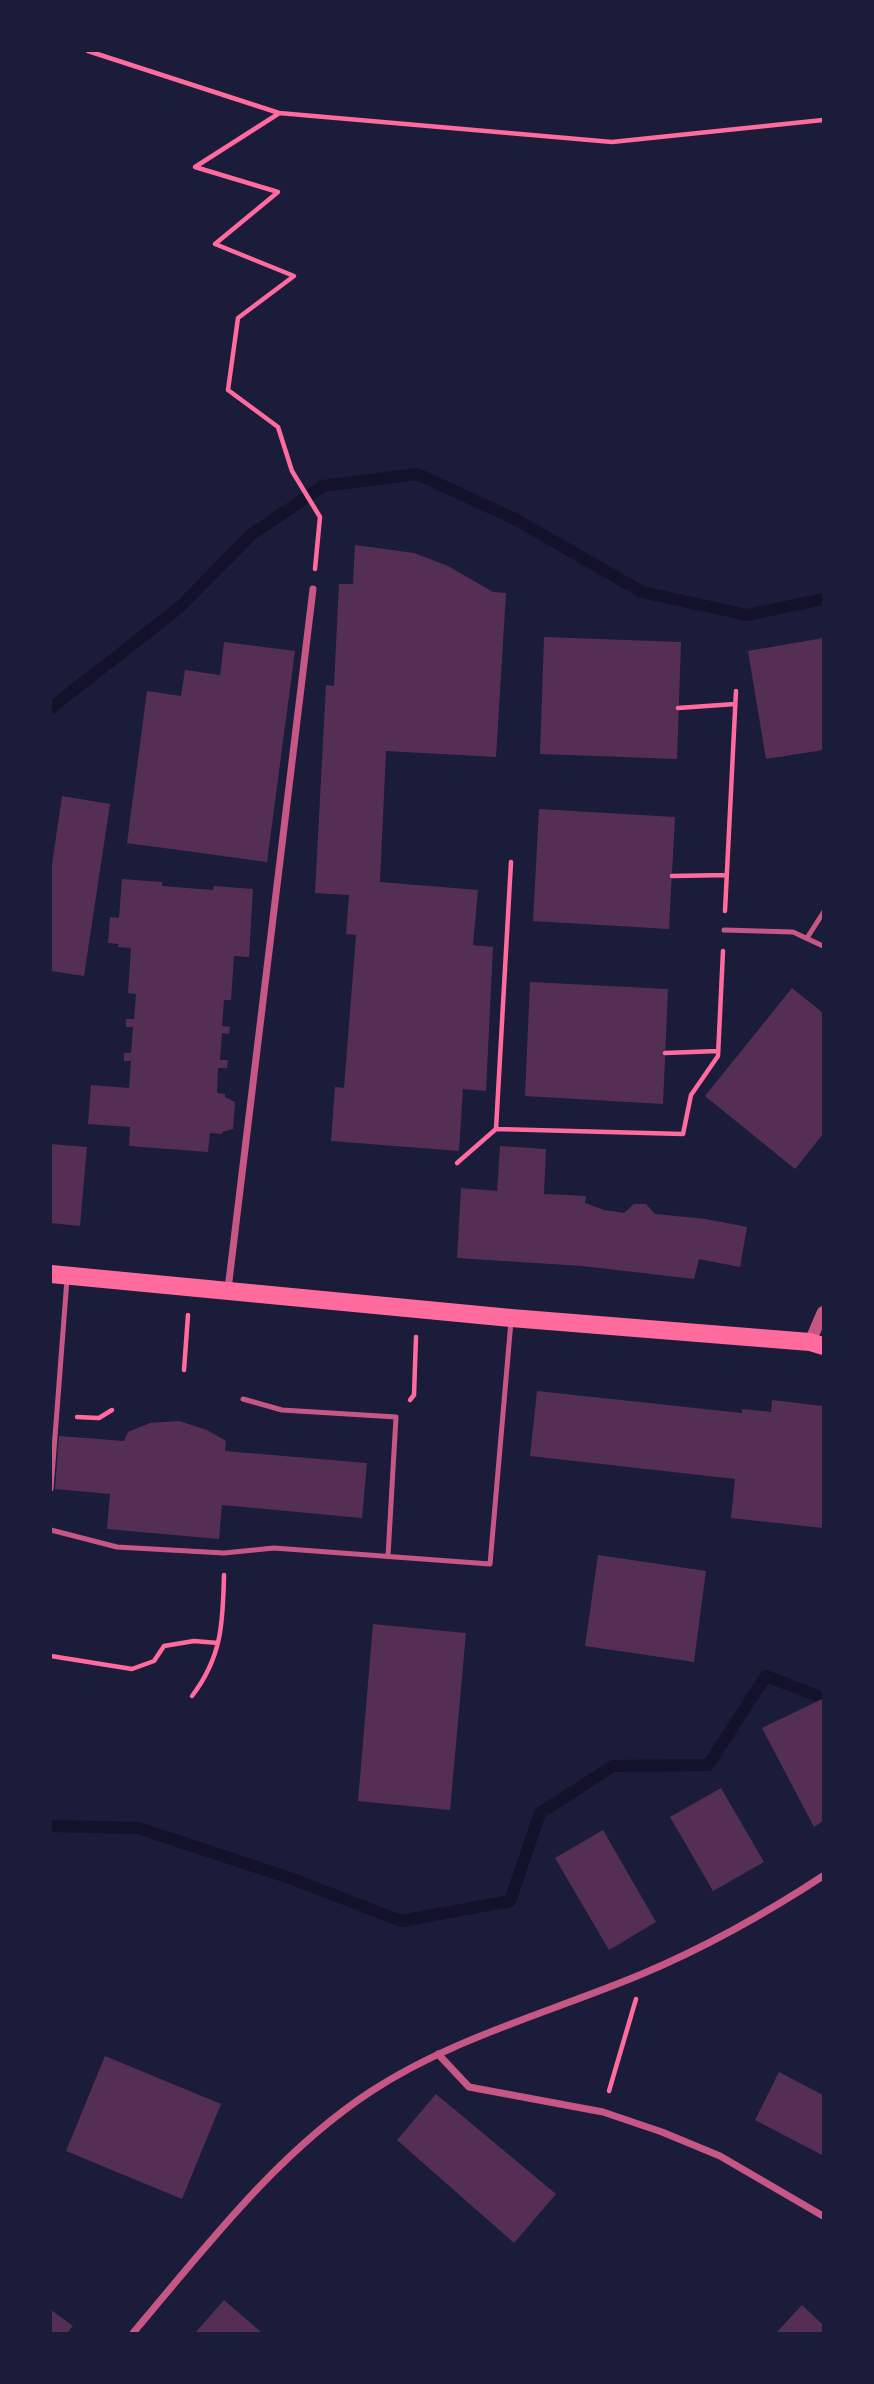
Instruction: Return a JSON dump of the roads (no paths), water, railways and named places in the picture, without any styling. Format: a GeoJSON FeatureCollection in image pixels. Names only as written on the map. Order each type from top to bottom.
{"type":"FeatureCollection","features":[{"type":"Feature","properties":{"kind":"main road"},"geometry":{"type":"LineString","coordinates":[[59,1275],[817,1344]]}},
{"type":"Feature","properties":{"kind":"street"},"geometry":{"type":"LineString","coordinates":[[228,1289],[313,589]]}},
{"type":"Feature","properties":{"kind":"street"},"geometry":{"type":"LineString","coordinates":[[817,1344],[823,1312]]}},
{"type":"Feature","properties":{"kind":"street"},"geometry":{"type":"LineString","coordinates":[[133,2333],[231,2218],[311,2135],[370,2091],[438,2054],[642,1974],[715,1941],[769,1912],[823,1876]]}},
{"type":"Feature","properties":{"kind":"street"},"geometry":{"type":"LineString","coordinates":[[438,2054],[469,2087],[603,2112],[662,2132],[732,2161],[823,2216]]}},
{"type":"Feature","properties":{"kind":"lane"},"geometry":{"type":"LineString","coordinates":[[807,938],[823,913]]}},
{"type":"Feature","properties":{"kind":"lane"},"geometry":{"type":"LineString","coordinates":[[724,930],[793,932],[823,946]]}},
{"type":"Feature","properties":{"kind":"lane"},"geometry":{"type":"LineString","coordinates":[[51,1489],[57,1414],[59,1275]]}},
{"type":"Feature","properties":{"kind":"lane"},"geometry":{"type":"LineString","coordinates":[[51,1530],[117,1547],[224,1553],[274,1548],[490,1564],[511,1318]]}},
{"type":"Feature","properties":{"kind":"lane"},"geometry":{"type":"LineString","coordinates":[[243,1399],[282,1410],[396,1417],[388,1556]]}},
{"type":"Feature","properties":{"kind":"waterway"},"geometry":{"type":"LineString","coordinates":[[51,708],[180,607],[252,534],[323,486],[417,474],[515,519],[642,592],[747,615],[823,599]]}},
{"type":"Feature","properties":{"kind":"waterway"},"geometry":{"type":"LineString","coordinates":[[51,1826],[138,1828],[290,1878],[401,1921],[510,1901],[540,1813],[613,1766],[708,1765],[766,1676],[823,1698]]}}]}
